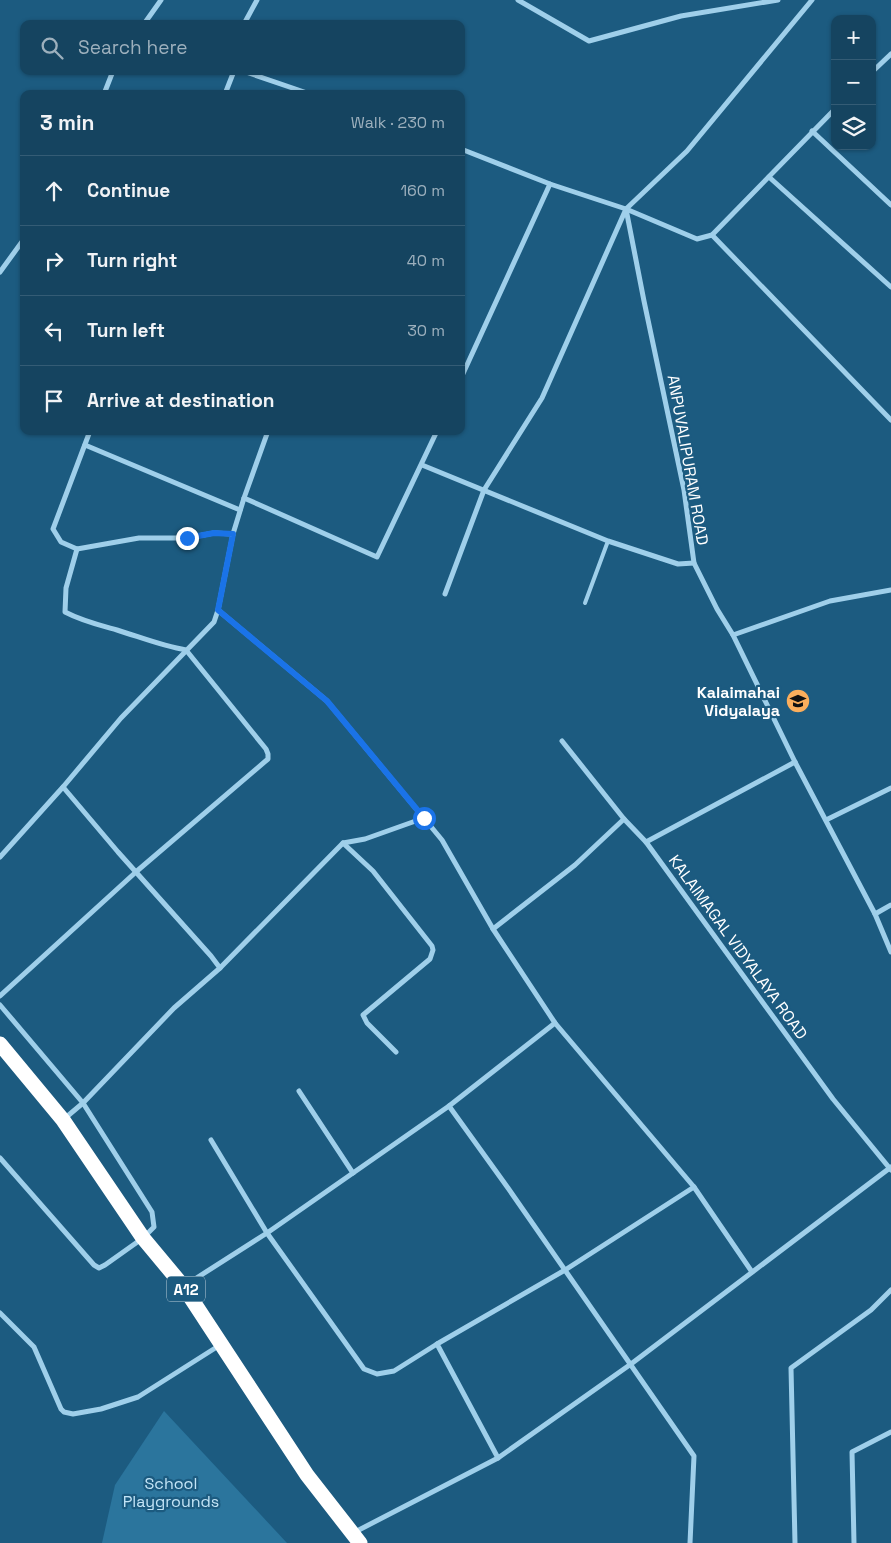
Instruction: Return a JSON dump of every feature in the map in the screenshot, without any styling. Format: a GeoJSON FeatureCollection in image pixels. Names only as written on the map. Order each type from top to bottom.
{"type":"FeatureCollection","features":[{"type":"Feature","properties":{"kind":"highway","name":"A12"},"geometry":{"type":"LineString","coordinates":[[0,1044],[63,1120],[143,1238],[183,1286],[307,1475],[357,1538]]}},
{"type":"Feature","properties":{"kind":"street"},"geometry":{"type":"LineString","coordinates":[[147,20],[161,0]]}},
{"type":"Feature","properties":{"kind":"street"},"geometry":{"type":"LineString","coordinates":[[246,20],[257,0]]}},
{"type":"Feature","properties":{"kind":"street"},"geometry":{"type":"LineString","coordinates":[[518,0],[589,41],[681,16],[778,0]]}},
{"type":"Feature","properties":{"kind":"street"},"geometry":{"type":"LineString","coordinates":[[445,594],[484,490],[542,398],[626,209],[687,151],[812,0]]}},
{"type":"Feature","properties":{"kind":"street"},"geometry":{"type":"LineString","coordinates":[[876,68],[891,54]]}},
{"type":"Feature","properties":{"kind":"street"},"geometry":{"type":"LineString","coordinates":[[106,90],[111,75]]}},
{"type":"Feature","properties":{"kind":"street"},"geometry":{"type":"LineString","coordinates":[[227,90],[232,75]]}},
{"type":"Feature","properties":{"kind":"street"},"geometry":{"type":"LineString","coordinates":[[255,75],[298,90]]}},
{"type":"Feature","properties":{"kind":"street"},"geometry":{"type":"LineString","coordinates":[[465,151],[550,184],[626,209],[697,239],[712,235],[831,113]]}},
{"type":"Feature","properties":{"kind":"street"},"geometry":{"type":"LineString","coordinates":[[812,132],[891,205]]}},
{"type":"Feature","properties":{"kind":"street"},"geometry":{"type":"LineString","coordinates":[[769,177],[891,287]]}},
{"type":"Feature","properties":{"kind":"street"},"geometry":{"type":"LineString","coordinates":[[465,369],[550,184]]}},
{"type":"Feature","properties":{"kind":"street","name":"ANPUVALIPURAM ROAD"},"geometry":{"type":"LineString","coordinates":[[626,209],[684,490],[694,563],[874,914],[891,952]]}},
{"type":"Feature","properties":{"kind":"street"},"geometry":{"type":"LineString","coordinates":[[712,235],[891,420]]}},
{"type":"Feature","properties":{"kind":"street"},"geometry":{"type":"LineString","coordinates":[[0,272],[20,244]]}},
{"type":"Feature","properties":{"kind":"street"},"geometry":{"type":"LineString","coordinates":[[89,435],[53,529],[61,542],[77,549],[139,538],[187,538],[214,533],[233,534]]}},
{"type":"Feature","properties":{"kind":"street"},"geometry":{"type":"LineString","coordinates":[[0,858],[121,718],[214,622],[233,534],[267,435]]}},
{"type":"Feature","properties":{"kind":"street"},"geometry":{"type":"LineString","coordinates":[[244,498],[377,557],[435,435]]}},
{"type":"Feature","properties":{"kind":"street"},"geometry":{"type":"LineString","coordinates":[[85,446],[240,510]]}},
{"type":"Feature","properties":{"kind":"street"},"geometry":{"type":"LineString","coordinates":[[422,465],[608,541],[678,564],[694,563]]}},
{"type":"Feature","properties":{"kind":"street"},"geometry":{"type":"LineString","coordinates":[[0,996],[136,871],[268,759],[266,749],[186,650],[173,648],[81,620],[65,612],[66,588],[77,549]]}},
{"type":"Feature","properties":{"kind":"street"},"geometry":{"type":"LineString","coordinates":[[732,635],[830,601],[891,590]]}},
{"type":"Feature","properties":{"kind":"street"},"geometry":{"type":"LineString","coordinates":[[218,610],[327,701],[442,840],[493,929],[555,1023],[694,1187],[752,1272]]}},
{"type":"Feature","properties":{"kind":"street","name":"KALAIMAGAL VIDYALAYA ROAD"},"geometry":{"type":"LineString","coordinates":[[562,741],[624,819],[646,842],[833,1099],[891,1168]]}},
{"type":"Feature","properties":{"kind":"street"},"geometry":{"type":"LineString","coordinates":[[646,842],[795,762]]}},
{"type":"Feature","properties":{"kind":"street"},"geometry":{"type":"LineString","coordinates":[[63,787],[220,968]]}},
{"type":"Feature","properties":{"kind":"street"},"geometry":{"type":"LineString","coordinates":[[826,820],[891,788]]}},
{"type":"Feature","properties":{"kind":"street"},"geometry":{"type":"LineString","coordinates":[[63,1120],[82,1103],[174,1008],[220,968],[343,843],[365,839],[424,818]]}},
{"type":"Feature","properties":{"kind":"street"},"geometry":{"type":"LineString","coordinates":[[493,929],[575,866],[624,819]]}},
{"type":"Feature","properties":{"kind":"street"},"geometry":{"type":"LineString","coordinates":[[343,843],[373,871],[432,946],[433,950],[430,958],[363,1015],[367,1023],[396,1052]]}},
{"type":"Feature","properties":{"kind":"street"},"geometry":{"type":"LineString","coordinates":[[874,914],[891,905]]}},
{"type":"Feature","properties":{"kind":"street"},"geometry":{"type":"LineString","coordinates":[[0,1005],[82,1103],[152,1212],[154,1226],[143,1238],[105,1265],[99,1268],[94,1266],[0,1158]]}},
{"type":"Feature","properties":{"kind":"street"},"geometry":{"type":"LineString","coordinates":[[183,1286],[267,1233],[449,1106],[555,1023]]}},
{"type":"Feature","properties":{"kind":"street"},"geometry":{"type":"LineString","coordinates":[[300,1090],[353,1173]]}},
{"type":"Feature","properties":{"kind":"street"},"geometry":{"type":"LineString","coordinates":[[449,1106],[694,1456],[690,1543]]}},
{"type":"Feature","properties":{"kind":"street"},"geometry":{"type":"LineString","coordinates":[[211,1140],[267,1233],[364,1369],[377,1374],[394,1371],[565,1270],[694,1187]]}},
{"type":"Feature","properties":{"kind":"street"},"geometry":{"type":"LineString","coordinates":[[357,1538],[498,1458],[631,1364],[891,1168]]}},
{"type":"Feature","properties":{"kind":"street"},"geometry":{"type":"LineString","coordinates":[[795,1543],[791,1368],[871,1310],[891,1290]]}},
{"type":"Feature","properties":{"kind":"street"},"geometry":{"type":"LineString","coordinates":[[0,1313],[34,1347],[61,1409],[64,1412],[74,1414],[101,1409],[138,1397],[222,1343]]}},
{"type":"Feature","properties":{"kind":"street"},"geometry":{"type":"LineString","coordinates":[[437,1344],[498,1458]]}},
{"type":"Feature","properties":{"kind":"street"},"geometry":{"type":"LineString","coordinates":[[854,1543],[852,1452],[891,1432]]}},
{"type":"Feature","properties":{"kind":"lane"},"geometry":{"type":"LineString","coordinates":[[585,603],[608,541]]}},
{"type":"Feature","properties":{"kind":"green space","name":"School Playgrounds"},"geometry":{"type":"Polygon","coordinates":[[[164,1411],[287,1543],[102,1543],[115,1485],[164,1411]]]}},
{"type":"Feature","properties":{"kind":"place","name":"Kalaimahai Vidyalaya"},"geometry":{"type":"Point","coordinates":[798,701]}},
{"type":"Feature","properties":{"kind":"route"},"geometry":{"type":"LineString","coordinates":[[187,538],[214,533],[233,534],[218,610],[327,701],[424,818]]}}]}
